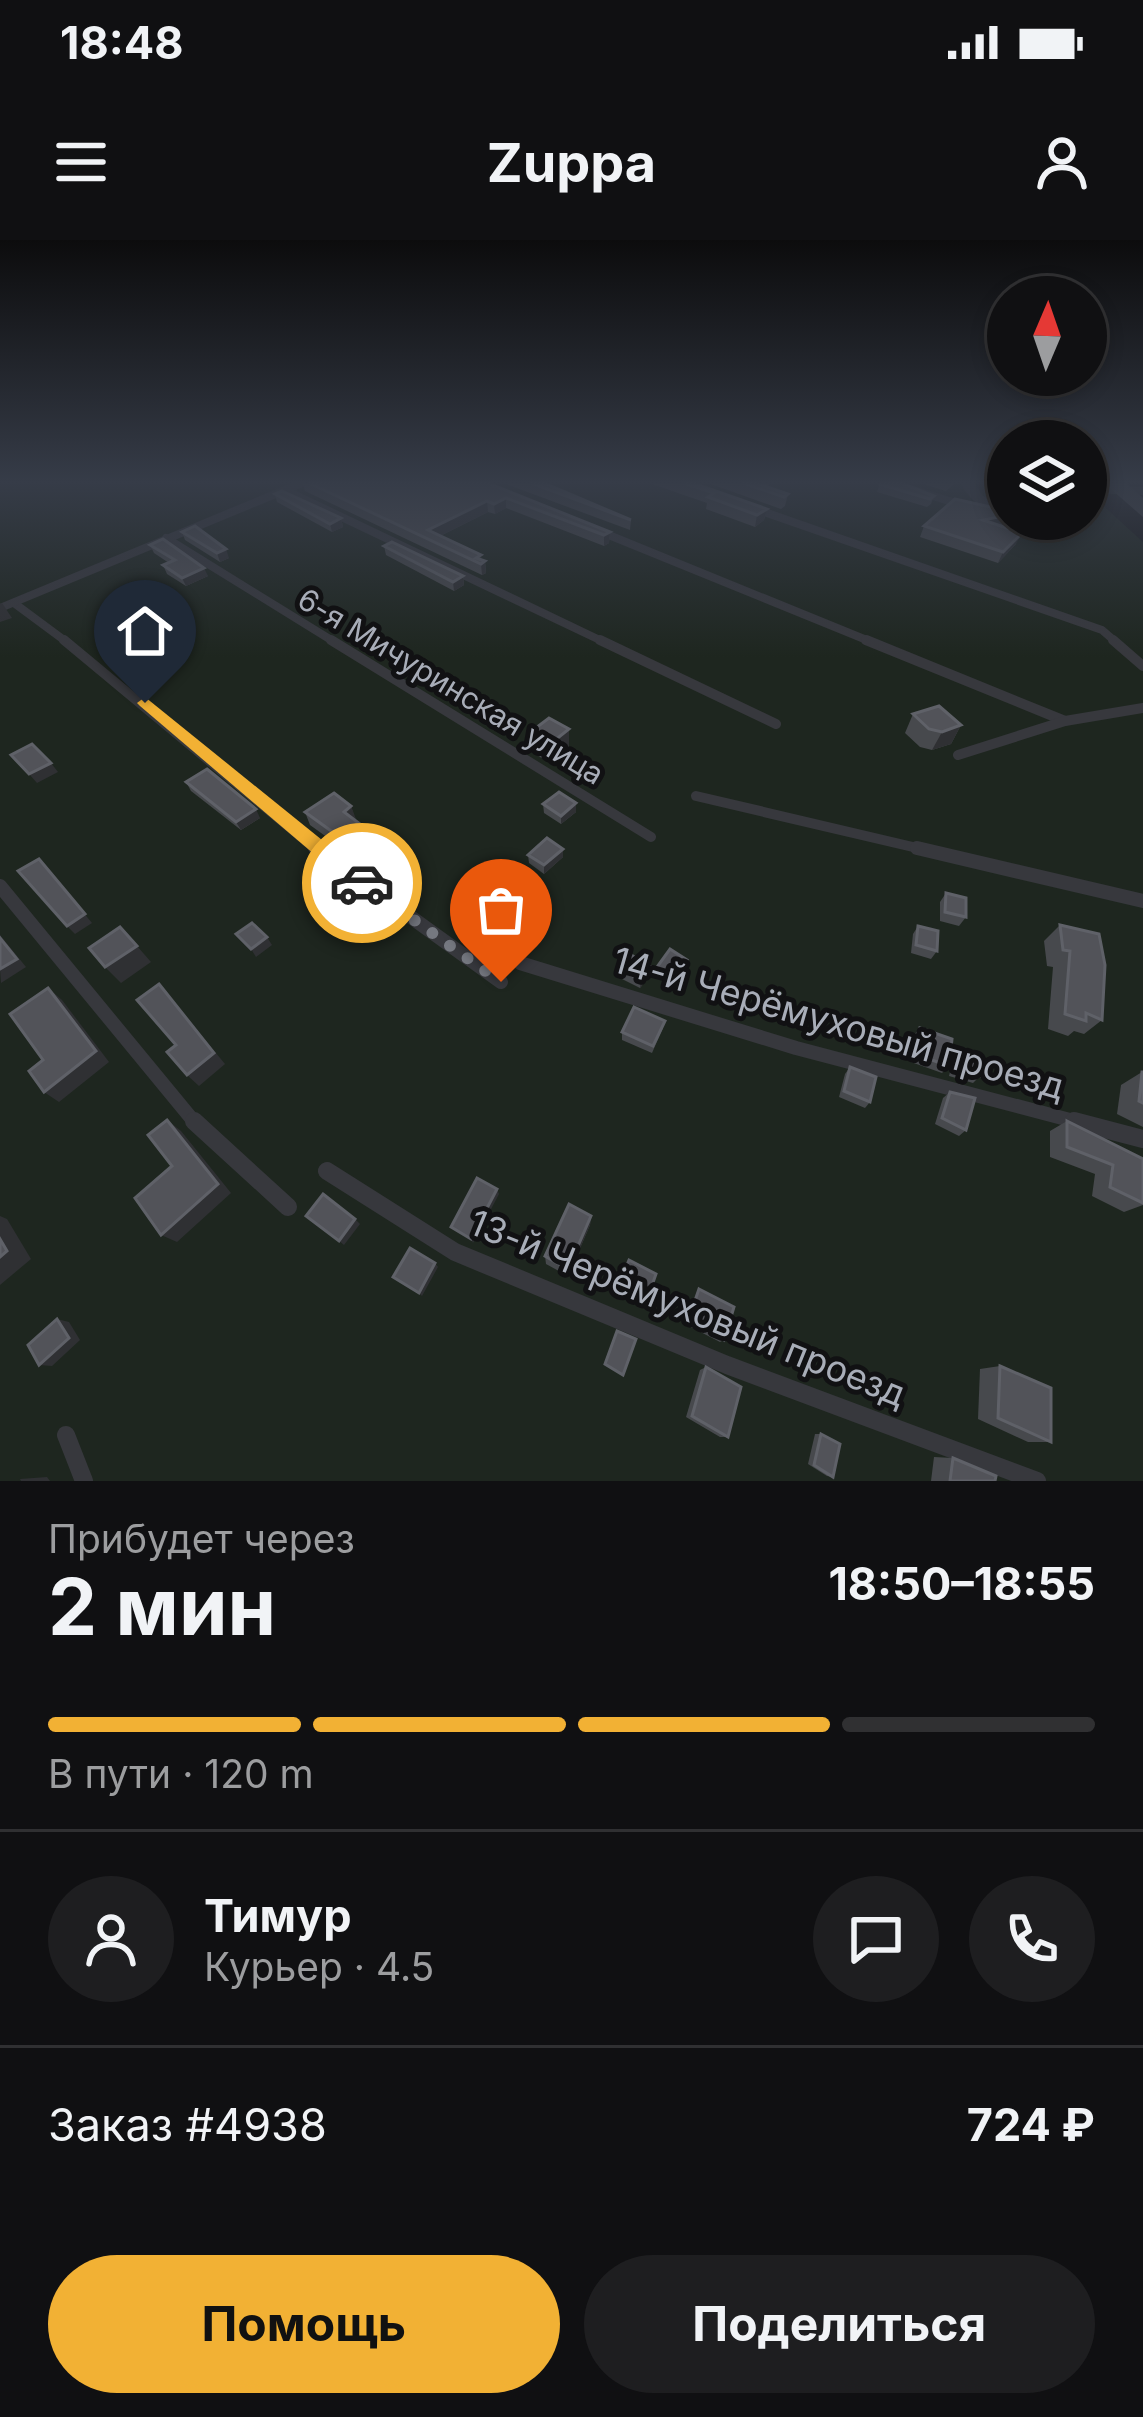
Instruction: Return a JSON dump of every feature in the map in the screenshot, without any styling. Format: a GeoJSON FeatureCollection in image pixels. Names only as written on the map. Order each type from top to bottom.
{"type":"FeatureCollection","features":[{"type":"Feature","properties":{"kind":"lane"},"geometry":{"type":"LineString","coordinates":[[0,608],[159,541]]}},
{"type":"Feature","properties":{"kind":"lane","name":"6-я Мичуринская улица"},"geometry":{"type":"LineString","coordinates":[[171,541],[651,837]]}},
{"type":"Feature","properties":{"kind":"lane"},"geometry":{"type":"LineString","coordinates":[[392,541],[776,724]]}},
{"type":"Feature","properties":{"kind":"lane"},"geometry":{"type":"LineString","coordinates":[[622,541],[1065,721]]}},
{"type":"Feature","properties":{"kind":"lane"},"geometry":{"type":"LineString","coordinates":[[847,541],[1102,630],[1143,665]]}},
{"type":"Feature","properties":{"kind":"lane"},"geometry":{"type":"LineString","coordinates":[[14,603],[115,677],[317,850],[501,982]]}},
{"type":"Feature","properties":{"kind":"lane"},"geometry":{"type":"LineString","coordinates":[[958,754],[1065,721],[1143,708]]}},
{"type":"Feature","properties":{"kind":"lane"},"geometry":{"type":"LineString","coordinates":[[696,796],[1143,901]]}},
{"type":"Feature","properties":{"kind":"lane"},"geometry":{"type":"LineString","coordinates":[[0,886],[203,1132],[288,1207]]}},
{"type":"Feature","properties":{"kind":"lane","name":"14-й Черёмуховый проезд"},"geometry":{"type":"LineString","coordinates":[[520,963],[796,1048],[1143,1139]]}},
{"type":"Feature","properties":{"kind":"lane","name":"13-й Черёмуховый проезд"},"geometry":{"type":"LineString","coordinates":[[327,1171],[455,1252],[727,1364],[1037,1481]]}},
{"type":"Feature","properties":{"kind":"lane"},"geometry":{"type":"LineString","coordinates":[[66,1435],[84,1481]]}},
{"type":"Feature","properties":{"kind":"shaded area"},"geometry":{"type":"Polygon","coordinates":[[[0,541],[1142,541],[1143,1481],[0,1481],[0,541]]]}},
{"type":"Feature","properties":{"kind":"building"},"geometry":{"type":"Polygon","coordinates":[[[166,541],[204,568],[182,578],[163,565],[175,560],[150,545],[166,541]]]}},
{"type":"Feature","properties":{"kind":"building"},"geometry":{"type":"Polygon","coordinates":[[[197,541],[215,541],[226,549],[217,553],[197,541]]]}},
{"type":"Feature","properties":{"kind":"building"},"geometry":{"type":"Polygon","coordinates":[[[432,541],[451,541],[481,555],[476,558],[485,561],[481,564],[432,541]]]}},
{"type":"Feature","properties":{"kind":"building"},"geometry":{"type":"Polygon","coordinates":[[[969,541],[1014,541],[1003,552],[969,541]]]}},
{"type":"Feature","properties":{"kind":"building"},"geometry":{"type":"Polygon","coordinates":[[[392,542],[463,576],[453,582],[384,546],[392,542]]]}},
{"type":"Feature","properties":{"kind":"building"},"geometry":{"type":"Polygon","coordinates":[[[939,706],[961,725],[942,732],[929,729],[913,714],[939,706]]]}},
{"type":"Feature","properties":{"kind":"building"},"geometry":{"type":"Polygon","coordinates":[[[549,718],[569,729],[549,745],[529,733],[549,718]]]}},
{"type":"Feature","properties":{"kind":"building"},"geometry":{"type":"Polygon","coordinates":[[[32,744],[51,763],[29,774],[11,755],[32,744]]]}},
{"type":"Feature","properties":{"kind":"building"},"geometry":{"type":"Polygon","coordinates":[[[207,769],[256,809],[236,822],[186,782],[207,769]]]}},
{"type":"Feature","properties":{"kind":"building"},"geometry":{"type":"Polygon","coordinates":[[[559,792],[576,803],[561,816],[543,804],[559,792]]]}},
{"type":"Feature","properties":{"kind":"building"},"geometry":{"type":"Polygon","coordinates":[[[334,793],[351,806],[344,812],[409,861],[392,875],[305,812],[334,793]]]}},
{"type":"Feature","properties":{"kind":"building"},"geometry":{"type":"Polygon","coordinates":[[[547,838],[563,849],[544,865],[528,855],[547,838]]]}},
{"type":"Feature","properties":{"kind":"building"},"geometry":{"type":"Polygon","coordinates":[[[39,859],[85,914],[67,926],[18,871],[39,859]]]}},
{"type":"Feature","properties":{"kind":"building"},"geometry":{"type":"Polygon","coordinates":[[[946,893],[966,898],[966,917],[945,912],[946,893]]]}},
{"type":"Feature","properties":{"kind":"building"},"geometry":{"type":"Polygon","coordinates":[[[489,903],[508,917],[487,936],[468,921],[489,903]]]}},
{"type":"Feature","properties":{"kind":"building"},"geometry":{"type":"Polygon","coordinates":[[[252,923],[267,937],[251,949],[236,934],[252,923]]]}},
{"type":"Feature","properties":{"kind":"building"},"geometry":{"type":"Polygon","coordinates":[[[1060,925],[1099,934],[1105,965],[1102,1020],[1086,1013],[1086,1021],[1065,1014],[1070,951],[1063,950],[1060,925]]]}},
{"type":"Feature","properties":{"kind":"building"},"geometry":{"type":"Polygon","coordinates":[[[918,926],[938,931],[937,951],[916,945],[918,926]]]}},
{"type":"Feature","properties":{"kind":"building"},"geometry":{"type":"Polygon","coordinates":[[[120,927],[137,946],[105,967],[89,948],[120,927]]]}},
{"type":"Feature","properties":{"kind":"building"},"geometry":{"type":"Polygon","coordinates":[[[0,938],[17,959],[0,969],[0,938]]]}},
{"type":"Feature","properties":{"kind":"building"},"geometry":{"type":"Polygon","coordinates":[[[670,949],[687,960],[675,977],[657,967],[670,949]]]}},
{"type":"Feature","properties":{"kind":"building"},"geometry":{"type":"Polygon","coordinates":[[[633,956],[651,967],[641,980],[621,970],[633,956]]]}},
{"type":"Feature","properties":{"kind":"building"},"geometry":{"type":"Polygon","coordinates":[[[159,984],[214,1053],[187,1075],[167,1052],[176,1045],[137,1000],[159,984]]]}},
{"type":"Feature","properties":{"kind":"building"},"geometry":{"type":"Polygon","coordinates":[[[48,988],[96,1051],[44,1092],[29,1071],[43,1060],[10,1014],[48,988]]]}},
{"type":"Feature","properties":{"kind":"building"},"geometry":{"type":"Polygon","coordinates":[[[634,1007],[665,1021],[653,1046],[622,1032],[634,1007]]]}},
{"type":"Feature","properties":{"kind":"building"},"geometry":{"type":"Polygon","coordinates":[[[920,1028],[952,1039],[949,1066],[917,1055],[920,1028]]]}},
{"type":"Feature","properties":{"kind":"building"},"geometry":{"type":"Polygon","coordinates":[[[959,1057],[982,1066],[980,1076],[956,1070],[959,1057]]]}},
{"type":"Feature","properties":{"kind":"building"},"geometry":{"type":"Polygon","coordinates":[[[850,1067],[876,1077],[870,1102],[844,1091],[850,1067]]]}},
{"type":"Feature","properties":{"kind":"building"},"geometry":{"type":"Polygon","coordinates":[[[950,1092],[975,1098],[966,1130],[942,1118],[950,1092]]]}},
{"type":"Feature","properties":{"kind":"building"},"geometry":{"type":"Polygon","coordinates":[[[167,1120],[218,1184],[161,1235],[135,1198],[172,1166],[148,1135],[167,1120]]]}},
{"type":"Feature","properties":{"kind":"building"},"geometry":{"type":"Polygon","coordinates":[[[1067,1121],[1143,1159],[1143,1203],[1110,1187],[1113,1165],[1067,1147],[1067,1121]]]}},
{"type":"Feature","properties":{"kind":"building"},"geometry":{"type":"Polygon","coordinates":[[[477,1178],[497,1189],[471,1239],[451,1227],[477,1178]]]}},
{"type":"Feature","properties":{"kind":"building"},"geometry":{"type":"Polygon","coordinates":[[[323,1194],[355,1219],[339,1241],[306,1216],[323,1194]]]}},
{"type":"Feature","properties":{"kind":"building"},"geometry":{"type":"Polygon","coordinates":[[[569,1204],[591,1216],[568,1269],[545,1256],[569,1204]]]}},
{"type":"Feature","properties":{"kind":"building"},"geometry":{"type":"Polygon","coordinates":[[[410,1248],[435,1263],[419,1293],[393,1277],[410,1248]]]}},
{"type":"Feature","properties":{"kind":"building"},"geometry":{"type":"Polygon","coordinates":[[[629,1260],[656,1274],[645,1305],[617,1289],[629,1260]]]}},
{"type":"Feature","properties":{"kind":"building"},"geometry":{"type":"Polygon","coordinates":[[[699,1289],[734,1307],[724,1340],[688,1321],[699,1289]]]}},
{"type":"Feature","properties":{"kind":"building"},"geometry":{"type":"Polygon","coordinates":[[[57,1319],[69,1338],[39,1365],[28,1345],[57,1319]]]}},
{"type":"Feature","properties":{"kind":"building"},"geometry":{"type":"Polygon","coordinates":[[[617,1331],[636,1339],[623,1375],[605,1364],[617,1331]]]}},
{"type":"Feature","properties":{"kind":"building"},"geometry":{"type":"Polygon","coordinates":[[[1000,1366],[1051,1388],[1051,1442],[998,1418],[1000,1366]]]}},
{"type":"Feature","properties":{"kind":"building"},"geometry":{"type":"Polygon","coordinates":[[[706,1367],[741,1387],[728,1437],[692,1416],[706,1367]]]}},
{"type":"Feature","properties":{"kind":"building"},"geometry":{"type":"Polygon","coordinates":[[[821,1434],[840,1444],[833,1477],[814,1465],[821,1434]]]}},
{"type":"Feature","properties":{"kind":"building"},"geometry":{"type":"Polygon","coordinates":[[[953,1458],[996,1476],[995,1481],[950,1481],[953,1458]]]}},
{"type":"Feature","properties":{"kind":"way so far"},"geometry":{"type":"LineString","coordinates":[[362,883],[501,982]]}},
{"type":"Feature","properties":{"kind":"route"},"geometry":{"type":"LineString","coordinates":[[145,703],[362,883]]}}]}
